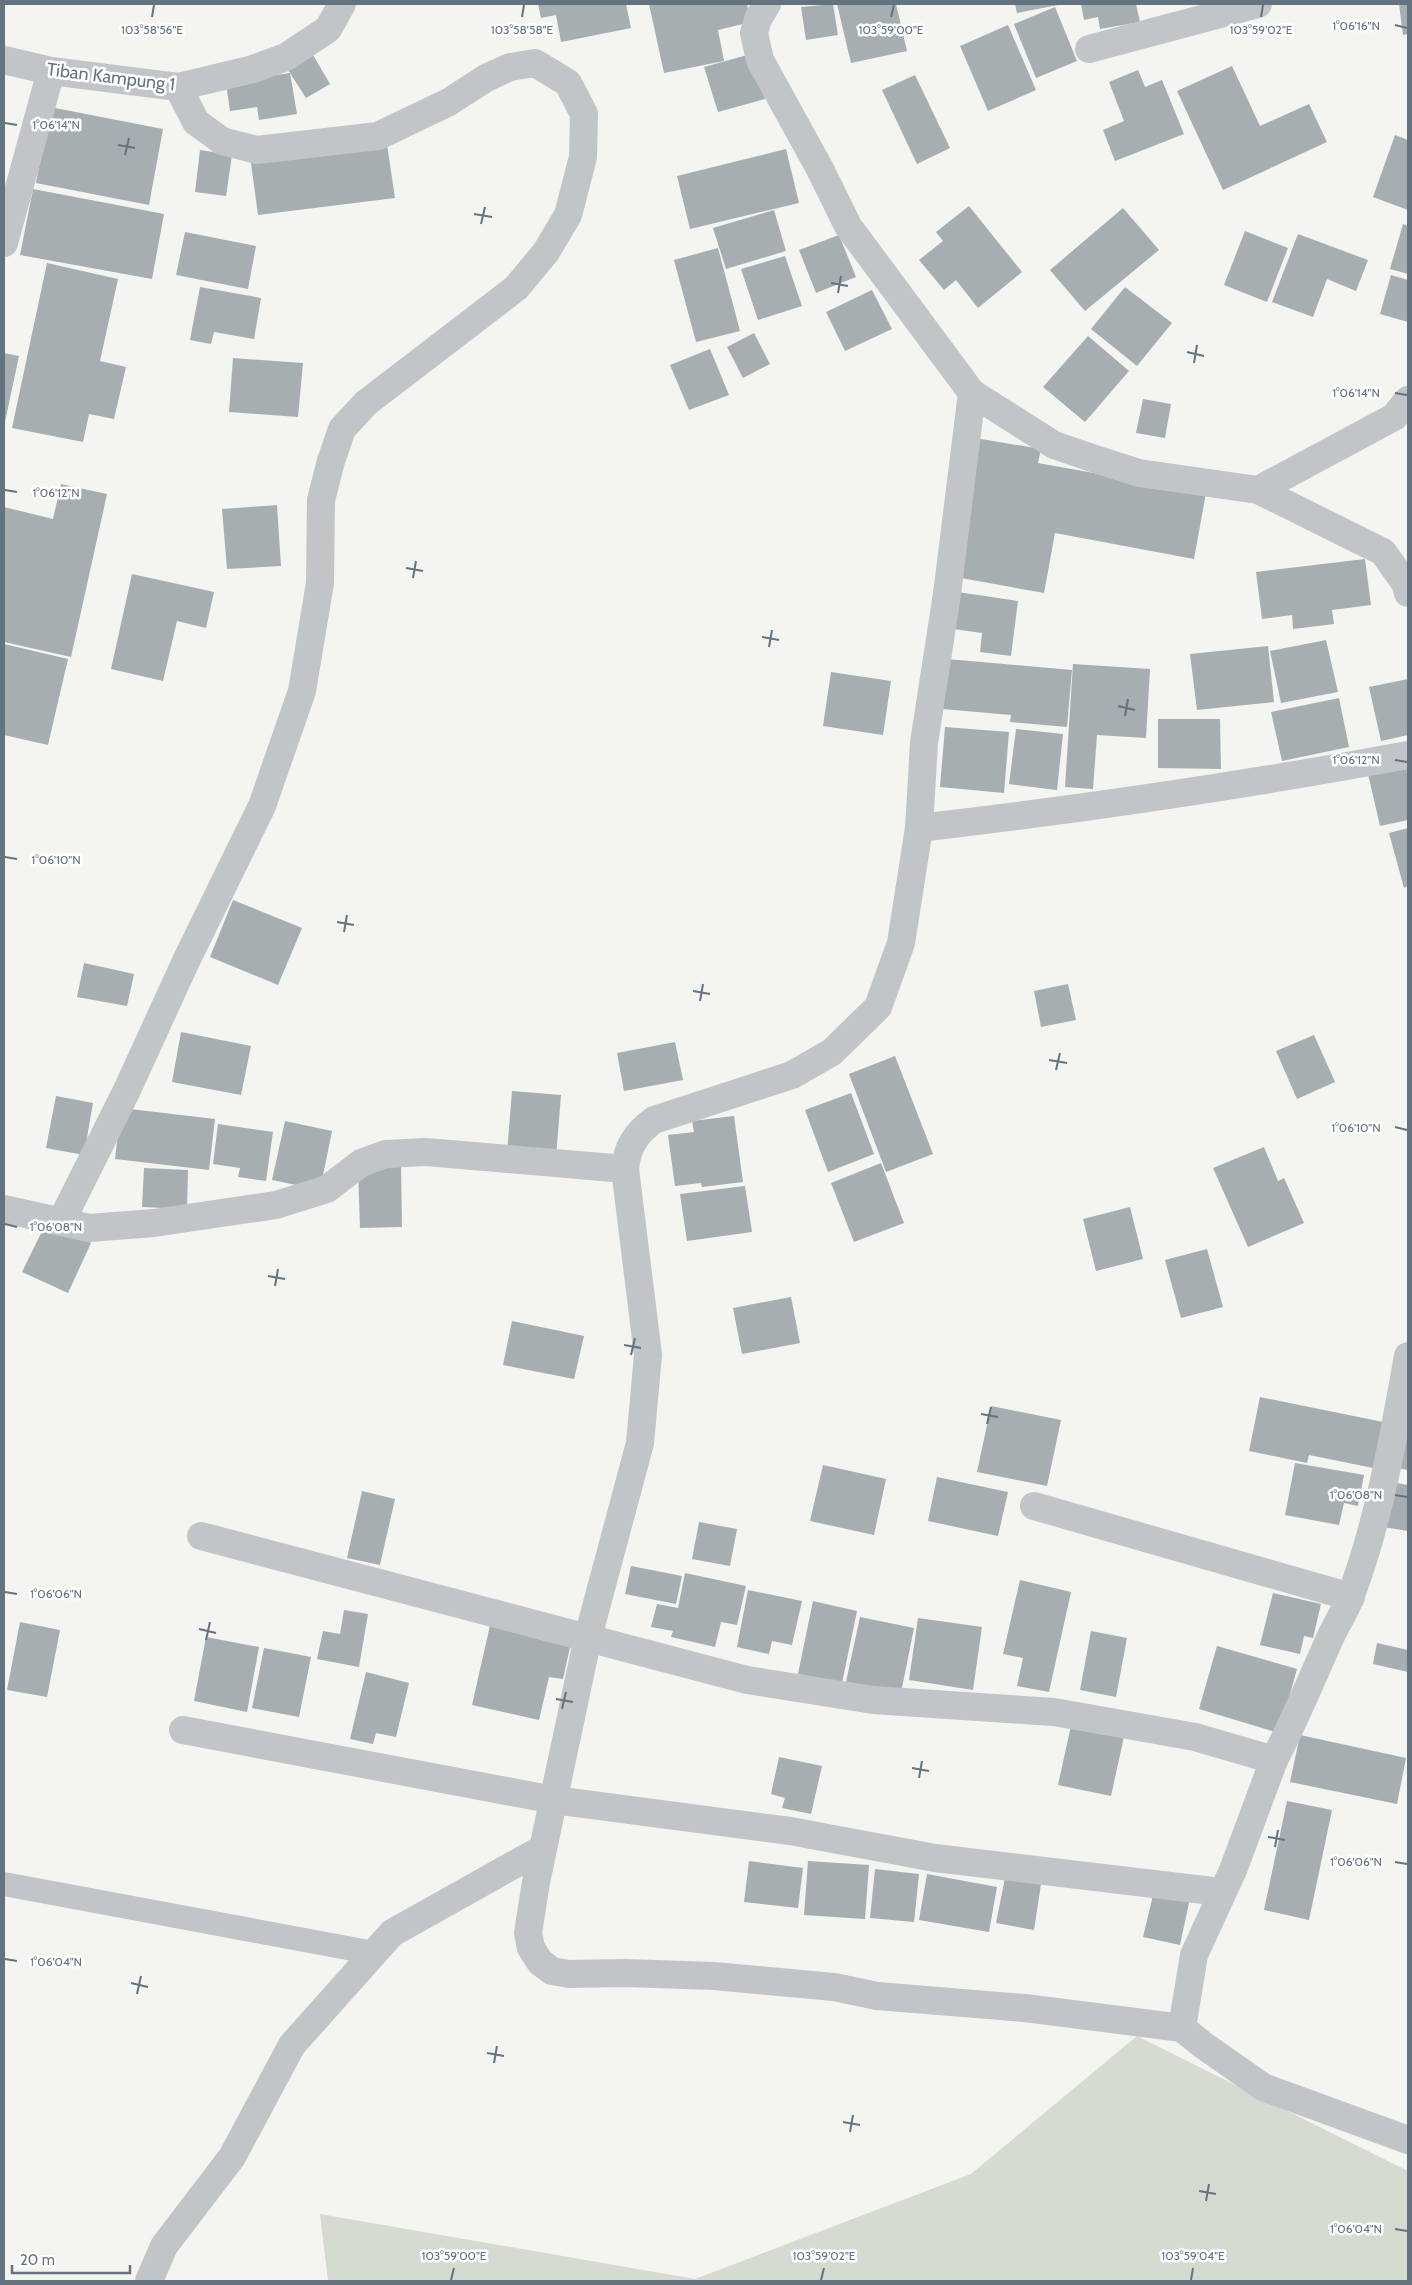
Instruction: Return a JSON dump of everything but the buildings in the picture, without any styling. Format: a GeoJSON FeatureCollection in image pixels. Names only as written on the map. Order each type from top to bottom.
{"type":"FeatureCollection","features":[{"type":"Feature","properties":{"kind":"street","name":"Tiban Kampung 1"},"geometry":{"type":"LineString","coordinates":[[4,60],[51,70],[178,87],[253,70],[286,57],[328,29],[342,4]]}},
{"type":"Feature","properties":{"kind":"street"},"geometry":{"type":"LineString","coordinates":[[767,4],[758,20],[754,33],[760,60],[820,168],[848,226],[972,393],[1054,445],[1095,459],[1139,472],[1258,490],[1383,552],[1405,583],[1408,593]]}},
{"type":"Feature","properties":{"kind":"street"},"geometry":{"type":"LineString","coordinates":[[1089,49],[1258,4]]}},
{"type":"Feature","properties":{"kind":"street"},"geometry":{"type":"LineString","coordinates":[[61,1222],[127,1090],[186,961],[265,797],[302,691],[320,583],[321,500],[342,429],[366,403],[516,288],[546,252],[568,215],[583,157],[584,114],[568,82],[536,63],[510,67],[494,74],[449,102],[378,136],[257,150],[222,141],[196,122],[178,87]]}},
{"type":"Feature","properties":{"kind":"street"},"geometry":{"type":"LineString","coordinates":[[4,243],[51,70]]}},
{"type":"Feature","properties":{"kind":"street"},"geometry":{"type":"LineString","coordinates":[[972,393],[947,594],[924,743],[919,828],[901,943],[878,1007],[832,1052],[792,1075],[654,1120],[641,1130],[632,1142],[626,1156],[625,1169],[648,1356],[640,1443],[588,1637],[542,1849],[528,1933],[531,1948],[540,1962],[552,1971],[569,1974],[625,1973],[714,1976],[834,1987],[877,1996],[1024,2008],[1182,2028],[1263,2087],[1408,2140]]}},
{"type":"Feature","properties":{"kind":"street"},"geometry":{"type":"LineString","coordinates":[[1258,490],[1394,417],[1408,400]]}},
{"type":"Feature","properties":{"kind":"street"},"geometry":{"type":"LineString","coordinates":[[919,828],[1079,809],[1279,779],[1408,755]]}},
{"type":"Feature","properties":{"kind":"street"},"geometry":{"type":"LineString","coordinates":[[4,1208],[89,1228],[154,1223],[276,1204],[327,1189],[361,1163],[386,1154],[426,1152],[625,1169]]}},
{"type":"Feature","properties":{"kind":"street"},"geometry":{"type":"LineString","coordinates":[[1182,2028],[1194,1955],[1221,1892],[1233,1870],[1274,1760],[1294,1722],[1350,1597],[1363,1559],[1393,1442],[1408,1356]]}},
{"type":"Feature","properties":{"kind":"street"},"geometry":{"type":"LineString","coordinates":[[1034,1506],[1350,1597]]}},
{"type":"Feature","properties":{"kind":"street"},"geometry":{"type":"LineString","coordinates":[[201,1536],[748,1680],[873,1700],[1054,1712],[1195,1737],[1274,1760]]}},
{"type":"Feature","properties":{"kind":"street"},"geometry":{"type":"LineString","coordinates":[[183,1730],[554,1800],[790,1831],[935,1858],[1221,1892]]}},
{"type":"Feature","properties":{"kind":"street"},"geometry":{"type":"LineString","coordinates":[[149,2281],[164,2246],[232,2157],[292,2045],[392,1933],[542,1849]]}},
{"type":"Feature","properties":{"kind":"lane"},"geometry":{"type":"LineString","coordinates":[[4,1884],[374,1953]]}},
{"type":"Feature","properties":{"kind":"shaded area"},"geometry":{"type":"Polygon","coordinates":[[[1137,2036],[1408,2171],[1408,2281],[328,2281],[320,2214],[695,2279],[971,2174],[1137,2036]]]}}]}
